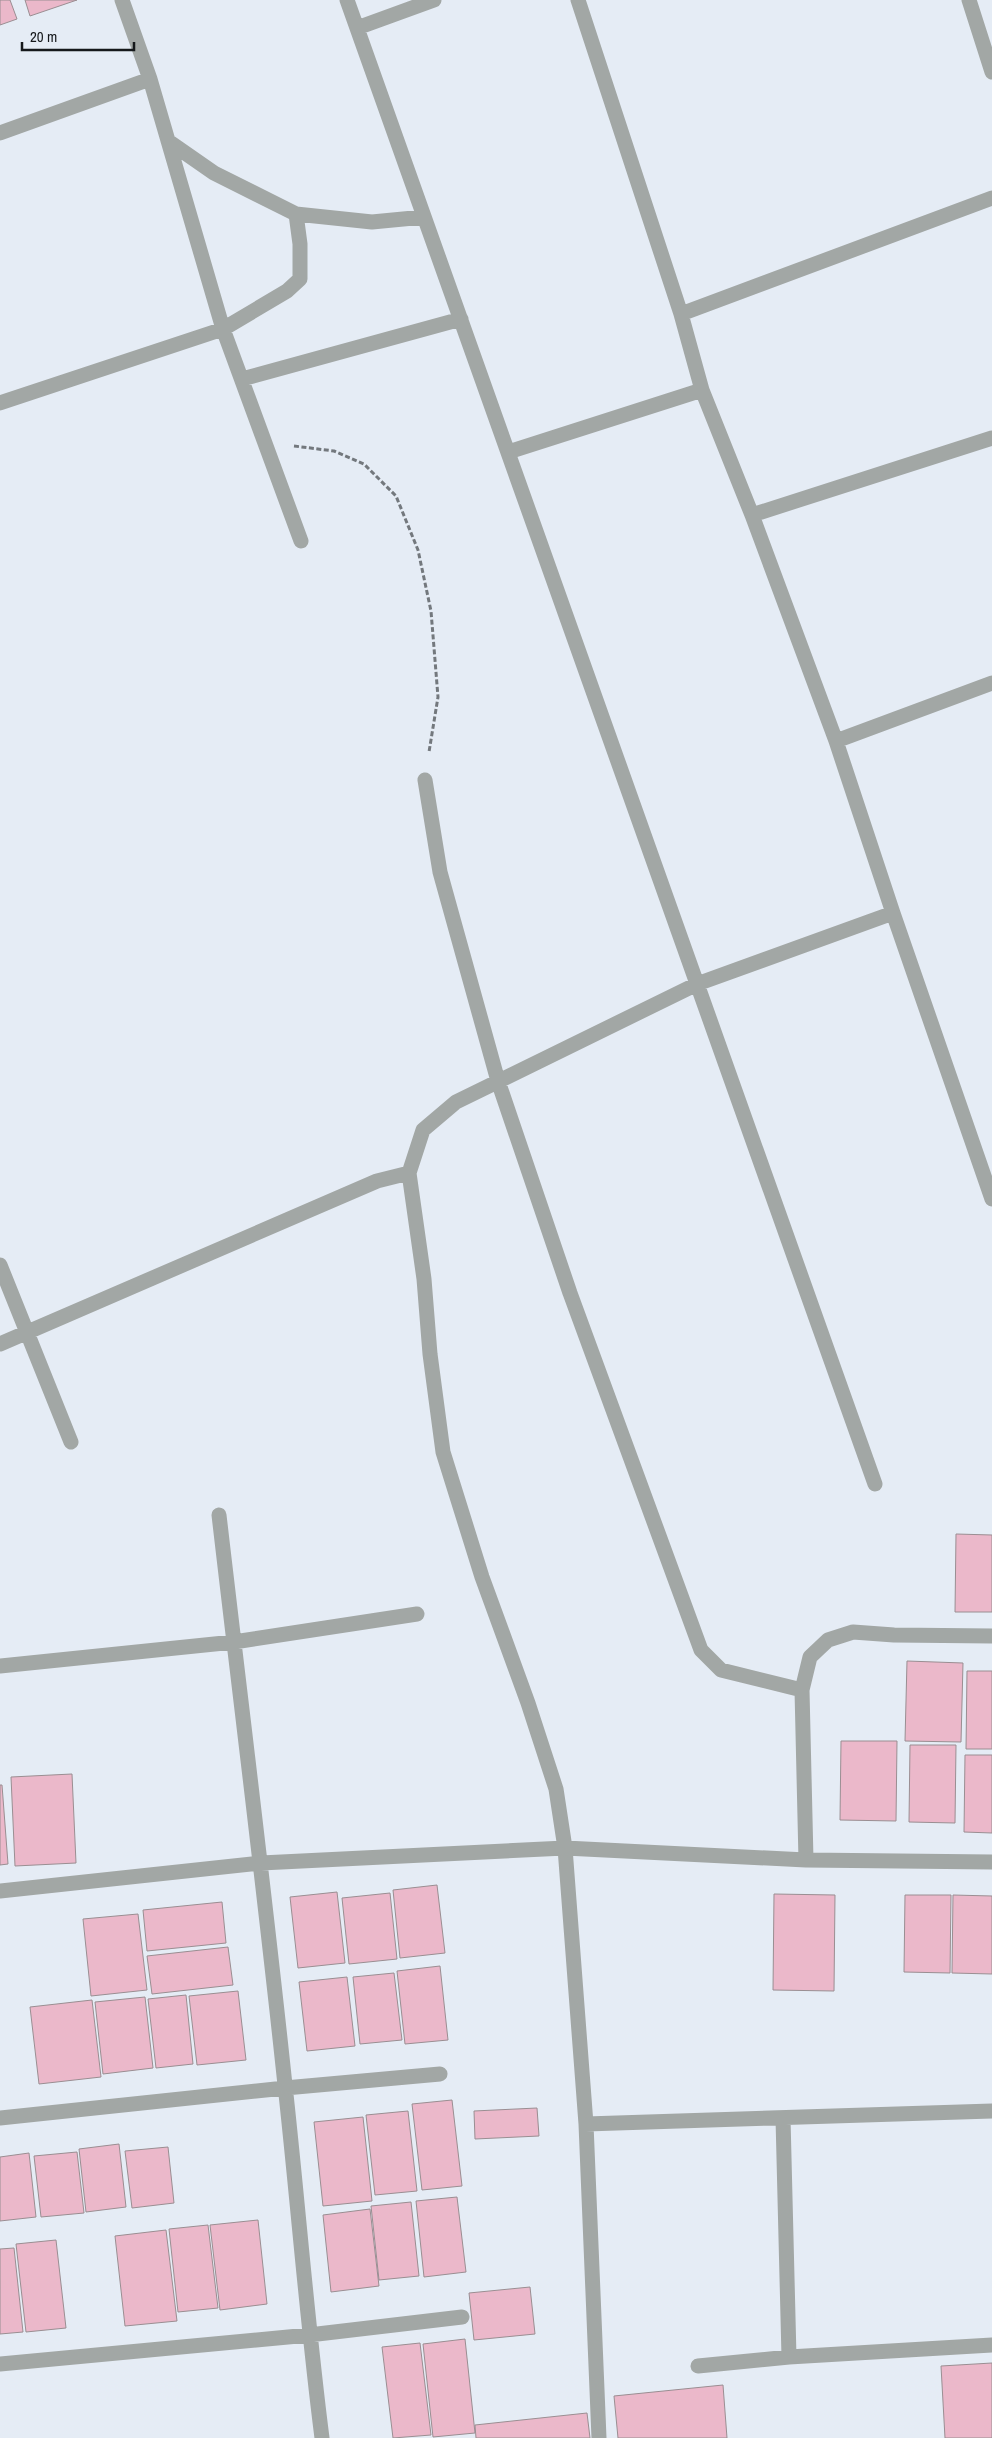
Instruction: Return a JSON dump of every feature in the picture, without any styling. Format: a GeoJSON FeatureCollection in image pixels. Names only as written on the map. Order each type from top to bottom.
{"type":"FeatureCollection","features":[{"type":"Feature","properties":{"kind":"street"},"geometry":{"type":"LineString","coordinates":[[122,0],[150,79],[223,329],[301,541]]}},
{"type":"Feature","properties":{"kind":"street"},"geometry":{"type":"LineString","coordinates":[[347,0],[875,1484]]}},
{"type":"Feature","properties":{"kind":"street"},"geometry":{"type":"LineString","coordinates":[[357,28],[434,0]]}},
{"type":"Feature","properties":{"kind":"street"},"geometry":{"type":"LineString","coordinates":[[578,0],[681,314],[702,390],[752,516],[836,740],[893,913],[992,1198]]}},
{"type":"Feature","properties":{"kind":"street"},"geometry":{"type":"LineString","coordinates":[[969,0],[992,72]]}},
{"type":"Feature","properties":{"kind":"street"},"geometry":{"type":"LineString","coordinates":[[0,133],[150,79]]}},
{"type":"Feature","properties":{"kind":"street"},"geometry":{"type":"LineString","coordinates":[[168,141],[214,173],[296,214],[372,222],[424,217]]}},
{"type":"Feature","properties":{"kind":"street"},"geometry":{"type":"LineString","coordinates":[[681,314],[992,198]]}},
{"type":"Feature","properties":{"kind":"street"},"geometry":{"type":"LineString","coordinates":[[0,403],[223,329],[287,291],[300,279],[300,244],[296,214]]}},
{"type":"Feature","properties":{"kind":"street"},"geometry":{"type":"LineString","coordinates":[[242,380],[461,319]]}},
{"type":"Feature","properties":{"kind":"street"},"geometry":{"type":"LineString","coordinates":[[508,452],[702,390]]}},
{"type":"Feature","properties":{"kind":"street"},"geometry":{"type":"LineString","coordinates":[[752,516],[992,438]]}},
{"type":"Feature","properties":{"kind":"street"},"geometry":{"type":"LineString","coordinates":[[836,740],[992,683]]}},
{"type":"Feature","properties":{"kind":"street"},"geometry":{"type":"LineString","coordinates":[[425,780],[440,872],[498,1081],[570,1293],[701,1650],[721,1670],[802,1690]]}},
{"type":"Feature","properties":{"kind":"street"},"geometry":{"type":"LineString","coordinates":[[599,2438],[586,2124],[565,1848],[556,1789],[528,1703],[482,1577],[443,1452],[410,1173],[422,1130],[456,1102],[697,984],[893,913]]}},
{"type":"Feature","properties":{"kind":"street"},"geometry":{"type":"LineString","coordinates":[[0,1344],[378,1181],[410,1173]]}},
{"type":"Feature","properties":{"kind":"street"},"geometry":{"type":"LineString","coordinates":[[0,1265],[71,1442]]}},
{"type":"Feature","properties":{"kind":"street"},"geometry":{"type":"LineString","coordinates":[[219,1515],[261,1864],[309,2335],[322,2438]]}},
{"type":"Feature","properties":{"kind":"street"},"geometry":{"type":"LineString","coordinates":[[0,1666],[234,1642],[417,1614]]}},
{"type":"Feature","properties":{"kind":"street"},"geometry":{"type":"LineString","coordinates":[[806,1860],[802,1690],[810,1657],[828,1640],[853,1632],[894,1635],[992,1636]]}},
{"type":"Feature","properties":{"kind":"street"},"geometry":{"type":"LineString","coordinates":[[0,1891],[261,1864],[565,1848],[806,1860],[992,1862]]}},
{"type":"Feature","properties":{"kind":"street"},"geometry":{"type":"LineString","coordinates":[[0,2118],[440,2074]]}},
{"type":"Feature","properties":{"kind":"street"},"geometry":{"type":"LineString","coordinates":[[586,2124],[992,2112]]}},
{"type":"Feature","properties":{"kind":"street"},"geometry":{"type":"LineString","coordinates":[[783,2118],[789,2357]]}},
{"type":"Feature","properties":{"kind":"street"},"geometry":{"type":"LineString","coordinates":[[0,2364],[309,2335],[462,2317]]}},
{"type":"Feature","properties":{"kind":"street"},"geometry":{"type":"LineString","coordinates":[[698,2366],[789,2357],[992,2345]]}},
{"type":"Feature","properties":{"kind":"path"},"geometry":{"type":"LineString","coordinates":[[267,448],[291,445],[334,451],[364,464],[396,496],[418,550],[431,611],[438,697],[425,780]]}},
{"type":"Feature","properties":{"kind":"building"},"geometry":{"type":"Polygon","coordinates":[[[0,0],[10,0],[17,19],[0,25],[0,0]]]}},
{"type":"Feature","properties":{"kind":"building"},"geometry":{"type":"Polygon","coordinates":[[[25,0],[77,0],[30,16],[25,0]]]}},
{"type":"Feature","properties":{"kind":"building"},"geometry":{"type":"Polygon","coordinates":[[[956,1534],[992,1535],[992,1612],[955,1612],[956,1534]]]}},
{"type":"Feature","properties":{"kind":"building"},"geometry":{"type":"Polygon","coordinates":[[[907,1661],[963,1663],[961,1742],[905,1741],[907,1661]]]}},
{"type":"Feature","properties":{"kind":"building"},"geometry":{"type":"Polygon","coordinates":[[[967,1671],[992,1671],[992,1749],[966,1749],[967,1671]]]}},
{"type":"Feature","properties":{"kind":"building"},"geometry":{"type":"Polygon","coordinates":[[[841,1741],[897,1741],[896,1821],[840,1820],[841,1741]]]}},
{"type":"Feature","properties":{"kind":"building"},"geometry":{"type":"Polygon","coordinates":[[[910,1745],[956,1745],[955,1823],[909,1822],[910,1745]]]}},
{"type":"Feature","properties":{"kind":"building"},"geometry":{"type":"Polygon","coordinates":[[[965,1755],[992,1755],[992,1833],[964,1832],[965,1755]]]}},
{"type":"Feature","properties":{"kind":"building"},"geometry":{"type":"Polygon","coordinates":[[[72,1774],[76,1863],[15,1866],[11,1777],[72,1774]]]}},
{"type":"Feature","properties":{"kind":"building"},"geometry":{"type":"Polygon","coordinates":[[[0,1785],[2,1785],[8,1864],[0,1865],[0,1785]]]}},
{"type":"Feature","properties":{"kind":"building"},"geometry":{"type":"Polygon","coordinates":[[[437,1885],[445,1953],[400,1958],[393,1890],[437,1885]]]}},
{"type":"Feature","properties":{"kind":"building"},"geometry":{"type":"Polygon","coordinates":[[[337,1892],[345,1963],[298,1968],[290,1897],[337,1892]]]}},
{"type":"Feature","properties":{"kind":"building"},"geometry":{"type":"Polygon","coordinates":[[[390,1893],[397,1959],[349,1964],[342,1898],[390,1893]]]}},
{"type":"Feature","properties":{"kind":"building"},"geometry":{"type":"Polygon","coordinates":[[[774,1894],[835,1895],[834,1991],[773,1990],[774,1894]]]}},
{"type":"Feature","properties":{"kind":"building"},"geometry":{"type":"Polygon","coordinates":[[[905,1895],[951,1895],[950,1973],[904,1972],[905,1895]]]}},
{"type":"Feature","properties":{"kind":"building"},"geometry":{"type":"Polygon","coordinates":[[[953,1895],[992,1896],[992,1974],[952,1973],[953,1895]]]}},
{"type":"Feature","properties":{"kind":"building"},"geometry":{"type":"Polygon","coordinates":[[[222,1902],[226,1943],[147,1951],[143,1910],[222,1902]]]}},
{"type":"Feature","properties":{"kind":"building"},"geometry":{"type":"Polygon","coordinates":[[[138,1914],[147,1990],[91,1996],[83,1919],[138,1914]]]}},
{"type":"Feature","properties":{"kind":"building"},"geometry":{"type":"Polygon","coordinates":[[[228,1947],[233,1985],[152,1994],[147,1956],[228,1947]]]}},
{"type":"Feature","properties":{"kind":"building"},"geometry":{"type":"Polygon","coordinates":[[[440,1966],[448,2040],[405,2044],[397,1971],[440,1966]]]}},
{"type":"Feature","properties":{"kind":"building"},"geometry":{"type":"Polygon","coordinates":[[[394,1973],[402,2040],[360,2044],[353,1977],[394,1973]]]}},
{"type":"Feature","properties":{"kind":"building"},"geometry":{"type":"Polygon","coordinates":[[[347,1977],[355,2046],[307,2051],[299,1982],[347,1977]]]}},
{"type":"Feature","properties":{"kind":"building"},"geometry":{"type":"Polygon","coordinates":[[[238,1991],[246,2060],[197,2065],[189,1996],[238,1991]]]}},
{"type":"Feature","properties":{"kind":"building"},"geometry":{"type":"Polygon","coordinates":[[[186,1995],[193,2064],[156,2068],[148,1999],[186,1995]]]}},
{"type":"Feature","properties":{"kind":"building"},"geometry":{"type":"Polygon","coordinates":[[[145,1997],[153,2068],[103,2074],[95,2002],[145,1997]]]}},
{"type":"Feature","properties":{"kind":"building"},"geometry":{"type":"Polygon","coordinates":[[[92,2000],[101,2077],[39,2084],[30,2007],[92,2000]]]}},
{"type":"Feature","properties":{"kind":"building"},"geometry":{"type":"Polygon","coordinates":[[[452,2100],[462,2186],[422,2190],[412,2104],[452,2100]]]}},
{"type":"Feature","properties":{"kind":"building"},"geometry":{"type":"Polygon","coordinates":[[[537,2108],[539,2136],[475,2139],[474,2111],[537,2108]]]}},
{"type":"Feature","properties":{"kind":"building"},"geometry":{"type":"Polygon","coordinates":[[[408,2111],[417,2191],[375,2195],[366,2115],[408,2111]]]}},
{"type":"Feature","properties":{"kind":"building"},"geometry":{"type":"Polygon","coordinates":[[[363,2117],[372,2201],[323,2206],[314,2122],[363,2117]]]}},
{"type":"Feature","properties":{"kind":"building"},"geometry":{"type":"Polygon","coordinates":[[[119,2144],[126,2207],[86,2212],[79,2149],[119,2144]]]}},
{"type":"Feature","properties":{"kind":"building"},"geometry":{"type":"Polygon","coordinates":[[[168,2147],[174,2203],[132,2208],[125,2151],[168,2147]]]}},
{"type":"Feature","properties":{"kind":"building"},"geometry":{"type":"Polygon","coordinates":[[[77,2152],[84,2213],[41,2217],[34,2156],[77,2152]]]}},
{"type":"Feature","properties":{"kind":"building"},"geometry":{"type":"Polygon","coordinates":[[[29,2153],[36,2217],[0,2221],[0,2157],[29,2153]]]}},
{"type":"Feature","properties":{"kind":"building"},"geometry":{"type":"Polygon","coordinates":[[[457,2197],[466,2272],[424,2277],[416,2201],[457,2197]]]}},
{"type":"Feature","properties":{"kind":"building"},"geometry":{"type":"Polygon","coordinates":[[[411,2202],[419,2276],[379,2280],[371,2206],[411,2202]]]}},
{"type":"Feature","properties":{"kind":"building"},"geometry":{"type":"Polygon","coordinates":[[[370,2209],[379,2286],[331,2292],[323,2215],[370,2209]]]}},
{"type":"Feature","properties":{"kind":"building"},"geometry":{"type":"Polygon","coordinates":[[[258,2220],[267,2304],[220,2310],[210,2225],[258,2220]]]}},
{"type":"Feature","properties":{"kind":"building"},"geometry":{"type":"Polygon","coordinates":[[[208,2225],[218,2308],[178,2312],[169,2229],[208,2225]]]}},
{"type":"Feature","properties":{"kind":"building"},"geometry":{"type":"Polygon","coordinates":[[[166,2230],[177,2321],[125,2326],[115,2236],[166,2230]]]}},
{"type":"Feature","properties":{"kind":"building"},"geometry":{"type":"Polygon","coordinates":[[[56,2240],[66,2328],[26,2332],[16,2244],[56,2240]]]}},
{"type":"Feature","properties":{"kind":"building"},"geometry":{"type":"Polygon","coordinates":[[[14,2248],[23,2332],[0,2334],[0,2249],[14,2248]]]}},
{"type":"Feature","properties":{"kind":"building"},"geometry":{"type":"Polygon","coordinates":[[[530,2287],[535,2334],[474,2340],[469,2293],[530,2287]]]}},
{"type":"Feature","properties":{"kind":"building"},"geometry":{"type":"Polygon","coordinates":[[[465,2339],[475,2433],[433,2437],[423,2344],[465,2339]]]}},
{"type":"Feature","properties":{"kind":"building"},"geometry":{"type":"Polygon","coordinates":[[[420,2343],[431,2435],[393,2438],[382,2347],[420,2343]]]}},
{"type":"Feature","properties":{"kind":"building"},"geometry":{"type":"Polygon","coordinates":[[[992,2363],[992,2438],[945,2438],[941,2366],[992,2363]]]}},
{"type":"Feature","properties":{"kind":"building"},"geometry":{"type":"Polygon","coordinates":[[[723,2385],[727,2438],[618,2438],[614,2396],[723,2385]]]}},
{"type":"Feature","properties":{"kind":"building"},"geometry":{"type":"Polygon","coordinates":[[[587,2413],[590,2438],[476,2438],[475,2425],[587,2413]]]}}]}
